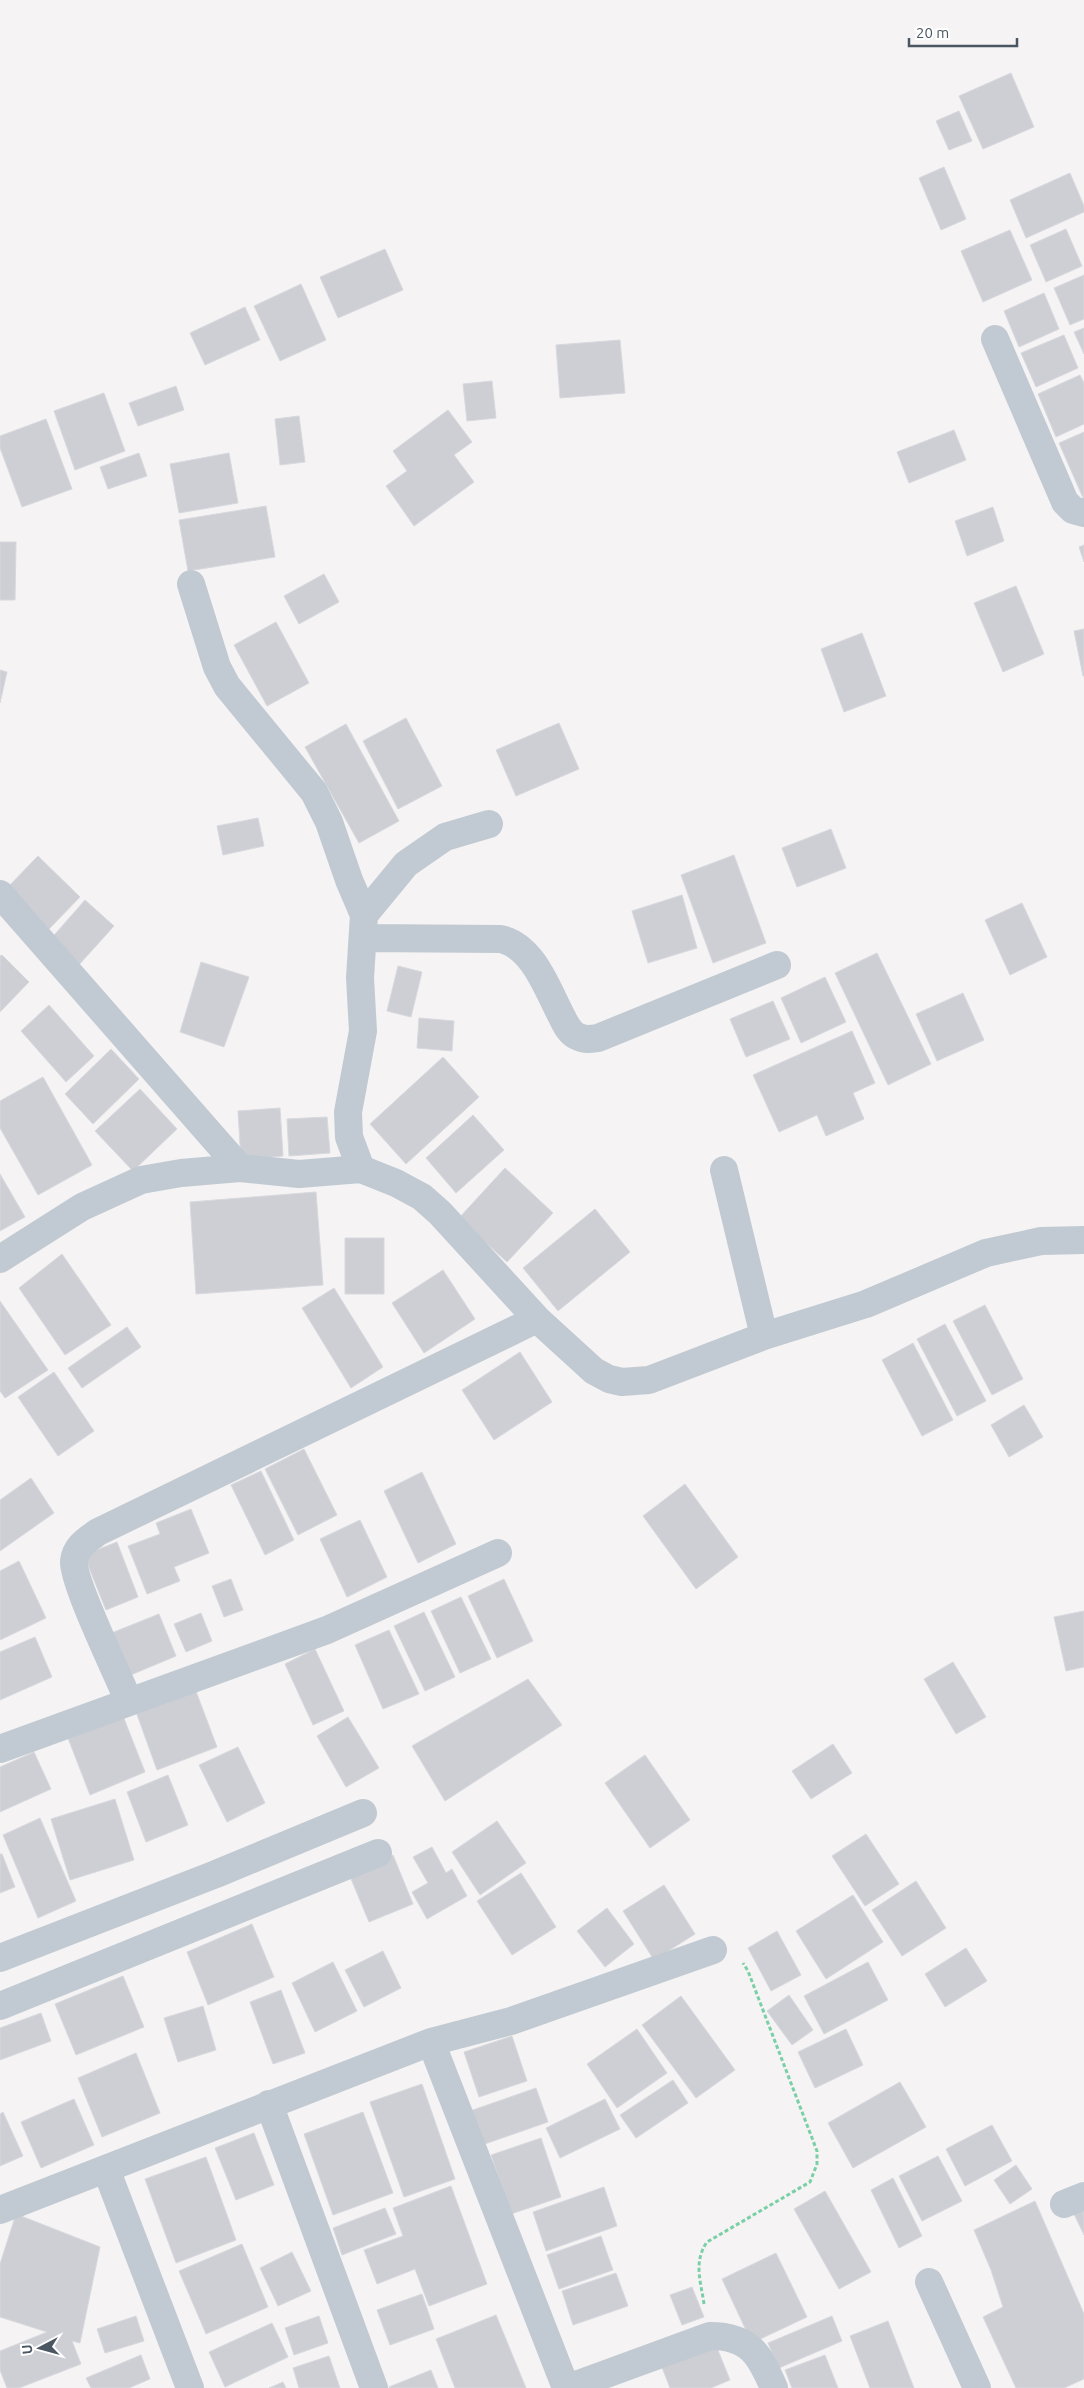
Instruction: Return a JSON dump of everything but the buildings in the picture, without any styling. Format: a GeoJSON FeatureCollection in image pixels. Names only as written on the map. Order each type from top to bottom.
{"type":"FeatureCollection","features":[{"type":"Feature","properties":{"kind":"street"},"geometry":{"type":"LineString","coordinates":[[994,339],[1065,502],[1072,510],[1084,513]]}},
{"type":"Feature","properties":{"kind":"street"},"geometry":{"type":"LineString","coordinates":[[191,584],[217,667],[227,686],[314,792],[329,822],[364,926],[360,978],[363,1030],[348,1112],[349,1137],[360,1169]]}},
{"type":"Feature","properties":{"kind":"street"},"geometry":{"type":"LineString","coordinates":[[364,926],[406,864],[445,837],[489,824]]}},
{"type":"Feature","properties":{"kind":"street"},"geometry":{"type":"LineString","coordinates":[[0,894],[240,1168]]}},
{"type":"Feature","properties":{"kind":"street"},"geometry":{"type":"LineString","coordinates":[[364,926],[501,939],[520,947],[530,958],[568,1028],[578,1037],[587,1039],[598,1038],[777,965]]}},
{"type":"Feature","properties":{"kind":"street"},"geometry":{"type":"LineString","coordinates":[[0,1259],[82,1208],[142,1180],[181,1173],[240,1168],[299,1174],[360,1169],[396,1183],[422,1198],[440,1213],[537,1319],[594,1370],[609,1379],[622,1382],[649,1380],[764,1336],[866,1304],[986,1253],[1040,1242],[1084,1240]]}},
{"type":"Feature","properties":{"kind":"street"},"geometry":{"type":"LineString","coordinates":[[724,1170],[764,1336]]}},
{"type":"Feature","properties":{"kind":"street"},"geometry":{"type":"LineString","coordinates":[[129,1702],[79,1584],[74,1562],[82,1542],[98,1532],[537,1319]]}},
{"type":"Feature","properties":{"kind":"street"},"geometry":{"type":"LineString","coordinates":[[0,1749],[327,1630],[498,1553]]}},
{"type":"Feature","properties":{"kind":"street"},"geometry":{"type":"LineString","coordinates":[[0,1958],[153,1899],[363,1813]]}},
{"type":"Feature","properties":{"kind":"street"},"geometry":{"type":"LineString","coordinates":[[0,2006],[171,1939],[378,1853]]}},
{"type":"Feature","properties":{"kind":"street"},"geometry":{"type":"LineString","coordinates":[[153,1899],[171,1939]]}},
{"type":"Feature","properties":{"kind":"street"},"geometry":{"type":"LineString","coordinates":[[0,2210],[431,2042],[511,2021],[713,1950]]}},
{"type":"Feature","properties":{"kind":"street"},"geometry":{"type":"LineString","coordinates":[[431,2042],[567,2388],[710,2336],[729,2338],[750,2346],[762,2361],[774,2388]]}},
{"type":"Feature","properties":{"kind":"street"},"geometry":{"type":"LineString","coordinates":[[269,2104],[374,2388]]}},
{"type":"Feature","properties":{"kind":"street"},"geometry":{"type":"LineString","coordinates":[[106,2169],[190,2388]]}},
{"type":"Feature","properties":{"kind":"street"},"geometry":{"type":"LineString","coordinates":[[929,2282],[977,2388]]}},
{"type":"Feature","properties":{"kind":"path"},"geometry":{"type":"LineString","coordinates":[[710,2336],[697,2262],[706,2242],[810,2182],[817,2164],[816,2151],[748,1971],[735,1956],[713,1950]]}}]}
